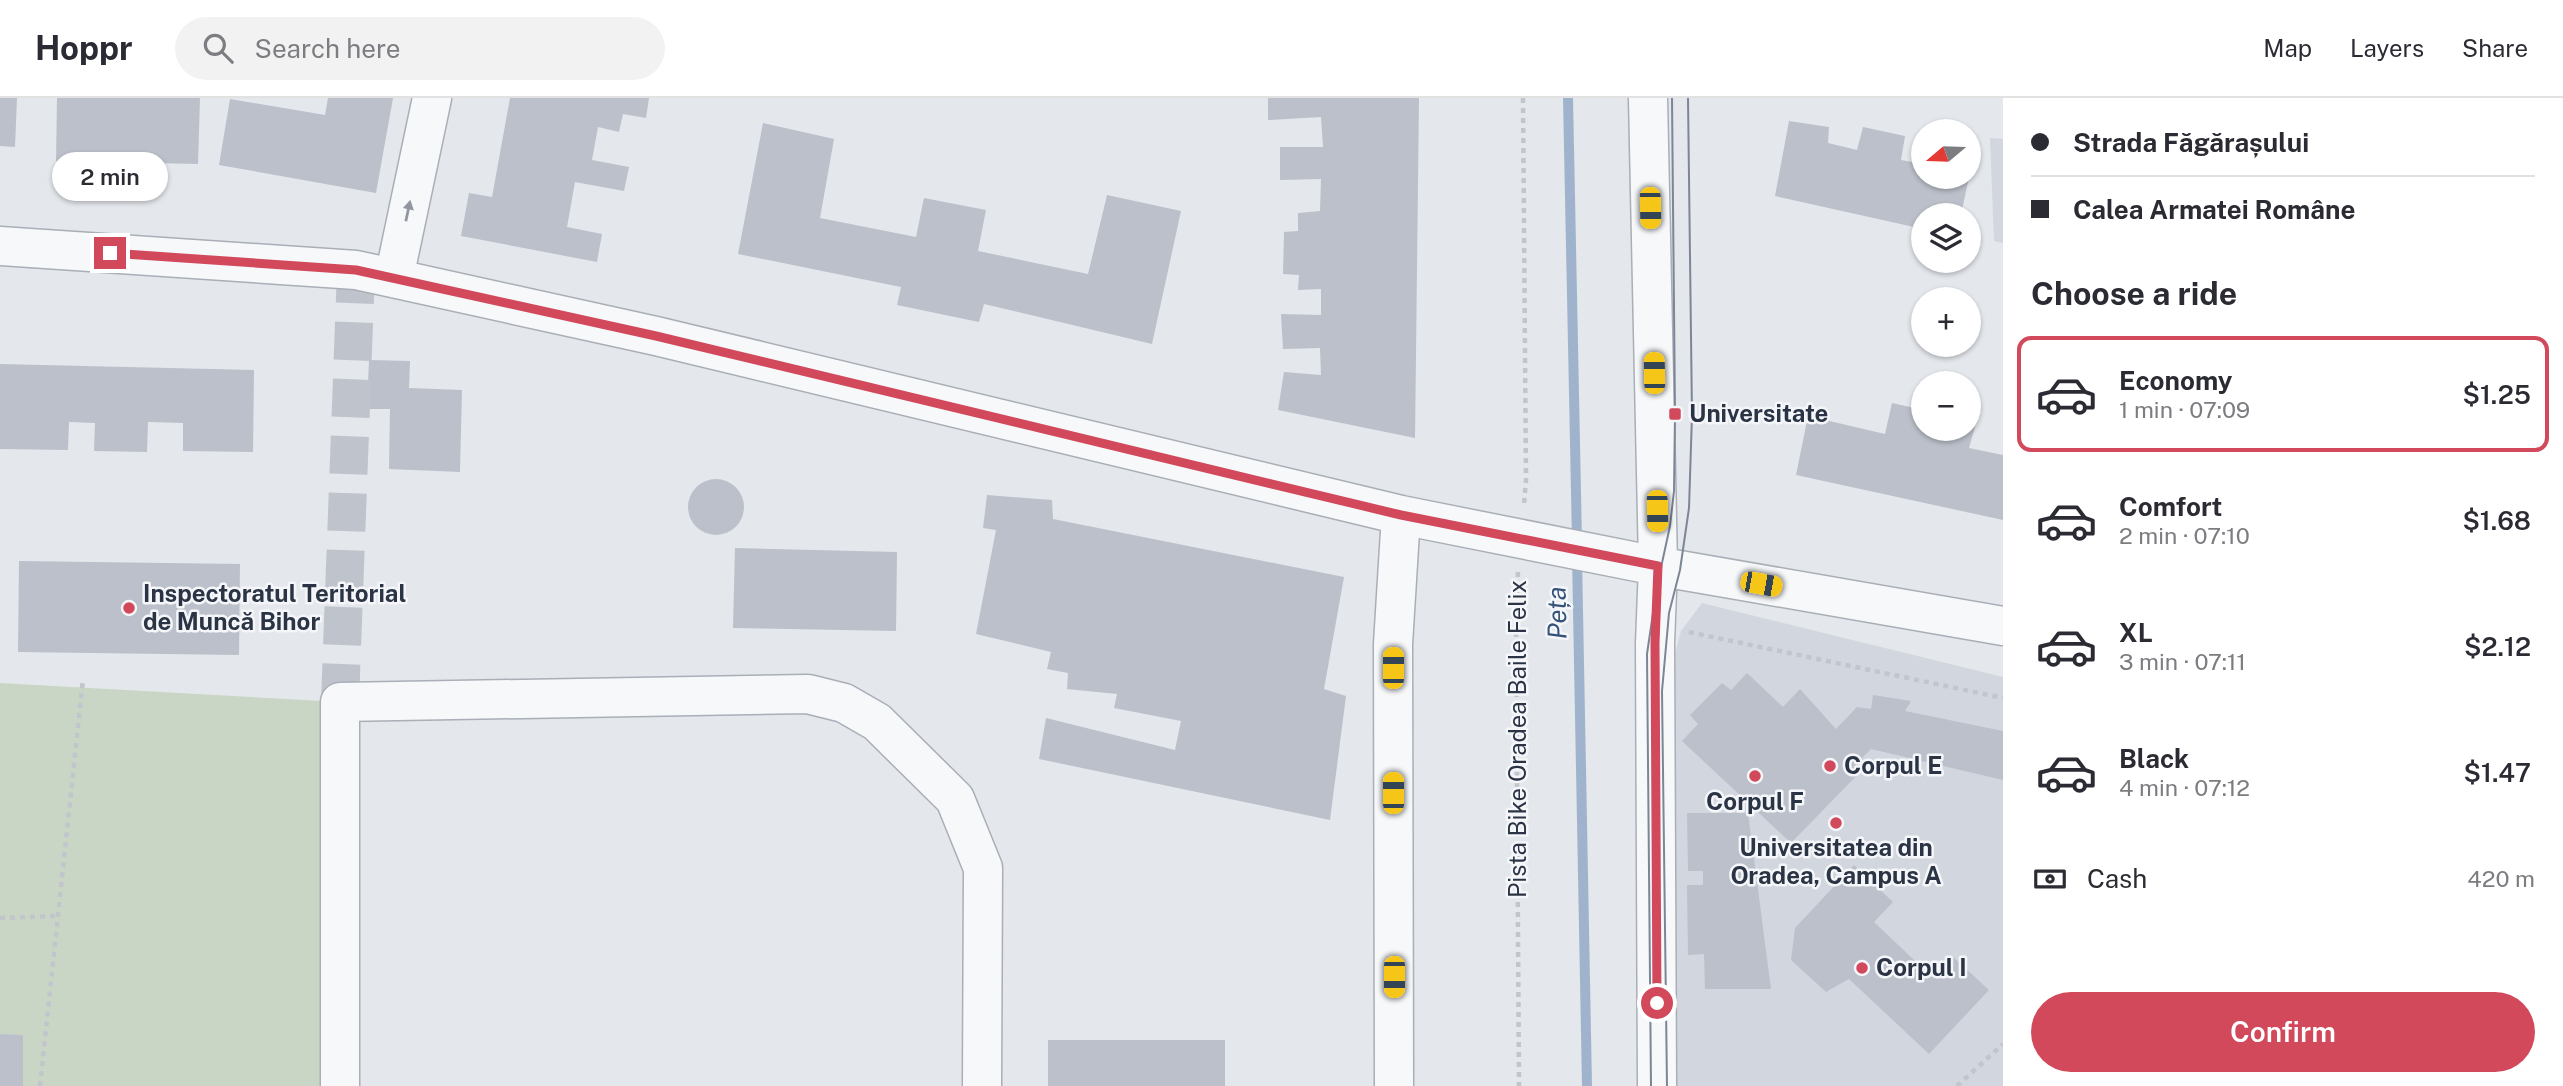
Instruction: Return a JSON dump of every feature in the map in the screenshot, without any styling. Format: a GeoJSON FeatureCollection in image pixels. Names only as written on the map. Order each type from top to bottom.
{"type":"FeatureCollection","features":[{"type":"Feature","properties":{"kind":"street"},"geometry":{"type":"LineString","coordinates":[[394,278],[432,98]]}},
{"type":"Feature","properties":{"kind":"street"},"geometry":{"type":"LineString","coordinates":[[1648,98],[1647,564],[1655,643],[1657,1086]]}},
{"type":"Feature","properties":{"kind":"street"},"geometry":{"type":"LineString","coordinates":[[0,246],[356,270],[669,339],[1401,515],[1647,564],[2003,626]]}},
{"type":"Feature","properties":{"kind":"street"},"geometry":{"type":"LineString","coordinates":[[1394,1086],[1393,643],[1401,515]]}},
{"type":"Feature","properties":{"kind":"street"},"geometry":{"type":"LineString","coordinates":[[340,1086],[340,702],[808,694],[844,703],[877,722],[955,799],[983,869],[982,1086]]}},
{"type":"Feature","properties":{"kind":"path","name":"Pista Bike Oradea Baile Felix"},"geometry":{"type":"LineString","coordinates":[[1519,1086],[1516,618],[1529,541],[1526,480],[1523,98]]}},
{"type":"Feature","properties":{"kind":"path"},"geometry":{"type":"LineString","coordinates":[[1681,631],[2003,698]]}},
{"type":"Feature","properties":{"kind":"path"},"geometry":{"type":"LineString","coordinates":[[40,1086],[83,679]]}},
{"type":"Feature","properties":{"kind":"path"},"geometry":{"type":"LineString","coordinates":[[0,918],[58,916]]}},
{"type":"Feature","properties":{"kind":"path"},"geometry":{"type":"LineString","coordinates":[[1957,1086],[2003,1044]]}},
{"type":"Feature","properties":{"kind":"shaded area"},"geometry":{"type":"Polygon","coordinates":[[[1990,138],[2003,139],[2003,243],[1994,241],[1990,138]]]}},
{"type":"Feature","properties":{"kind":"shaded area","name":"Universitatea din Oradea, Campus A"},"geometry":{"type":"Polygon","coordinates":[[[1702,603],[2003,677],[2003,1086],[1674,1086],[1668,679],[1681,631],[1702,603]]]}},
{"type":"Feature","properties":{"kind":"green space"},"geometry":{"type":"Polygon","coordinates":[[[0,683],[340,702],[340,1086],[23,1086],[23,1036],[0,1034],[0,683]]]}},
{"type":"Feature","properties":{"kind":"building"},"geometry":{"type":"Polygon","coordinates":[[[0,98],[17,98],[15,147],[0,146],[0,98]]]}},
{"type":"Feature","properties":{"kind":"building"},"geometry":{"type":"Polygon","coordinates":[[[57,98],[200,98],[198,164],[56,161],[57,98]]]}},
{"type":"Feature","properties":{"kind":"building"},"geometry":{"type":"Polygon","coordinates":[[[328,98],[393,98],[376,193],[219,165],[230,99],[325,115],[328,98]]]}},
{"type":"Feature","properties":{"kind":"building"},"geometry":{"type":"Polygon","coordinates":[[[510,98],[649,98],[646,118],[623,114],[619,132],[598,127],[592,160],[629,167],[624,191],[575,182],[567,227],[602,234],[597,262],[461,236],[469,193],[492,197],[510,98]]]}},
{"type":"Feature","properties":{"kind":"building"},"geometry":{"type":"Polygon","coordinates":[[[1268,98],[1419,98],[1415,438],[1278,410],[1284,372],[1321,375],[1320,348],[1283,349],[1281,314],[1321,315],[1321,289],[1298,290],[1299,275],[1283,274],[1284,232],[1298,231],[1298,213],[1320,211],[1321,179],[1280,180],[1280,147],[1323,147],[1321,117],[1268,120],[1268,98]]]}},
{"type":"Feature","properties":{"kind":"building"},"geometry":{"type":"Polygon","coordinates":[[[1789,121],[1829,127],[1828,143],[1857,150],[1863,127],[1905,136],[1901,160],[1911,162],[1911,189],[1966,189],[1964,203],[1911,203],[1911,226],[1775,196],[1789,121]]]}},
{"type":"Feature","properties":{"kind":"building"},"geometry":{"type":"Polygon","coordinates":[[[763,123],[834,139],[820,218],[916,237],[924,198],[986,210],[978,251],[1088,274],[1107,195],[1181,211],[1152,344],[984,304],[979,322],[897,305],[901,287],[738,254],[763,123]]]}},
{"type":"Feature","properties":{"kind":"building"},"geometry":{"type":"Polygon","coordinates":[[[369,360],[410,361],[409,388],[462,390],[460,472],[389,469],[390,409],[367,409],[369,360]]]}},
{"type":"Feature","properties":{"kind":"building"},"geometry":{"type":"Polygon","coordinates":[[[0,364],[254,370],[253,452],[183,451],[183,423],[148,422],[147,452],[94,451],[95,423],[69,422],[68,450],[0,449],[0,364]]]}},
{"type":"Feature","properties":{"kind":"building"},"geometry":{"type":"Polygon","coordinates":[[[1892,403],[1911,407],[1911,441],[1971,441],[1969,448],[2003,455],[2003,520],[1796,475],[1808,416],[1885,434],[1892,403]]]}},
{"type":"Feature","properties":{"kind":"building"},"geometry":{"type":"Polygon","coordinates":[[[710,479],[722,479],[732,483],[740,491],[744,507],[740,523],[732,531],[722,535],[710,535],[700,531],[692,523],[688,513],[688,501],[692,491],[700,483],[710,479]]]}},
{"type":"Feature","properties":{"kind":"building"},"geometry":{"type":"Polygon","coordinates":[[[987,495],[1052,500],[1053,519],[1344,577],[1324,689],[1346,696],[1330,820],[1039,759],[1046,718],[1175,750],[1181,721],[1114,708],[1117,694],[1067,689],[1068,673],[1047,669],[1051,652],[976,634],[996,530],[983,528],[987,495]]]}},
{"type":"Feature","properties":{"kind":"building"},"geometry":{"type":"Polygon","coordinates":[[[735,548],[897,552],[896,631],[733,628],[735,548]]]}},
{"type":"Feature","properties":{"kind":"building","name":"Inspectoratul Teritorial de Muncă Bihor"},"geometry":{"type":"Polygon","coordinates":[[[19,561],[240,564],[239,655],[18,652],[19,561]]]}},
{"type":"Feature","properties":{"kind":"building"},"geometry":{"type":"Polygon","coordinates":[[[1747,673],[1783,707],[1800,689],[1836,729],[1857,707],[1871,709],[1873,695],[1911,701],[1905,711],[2003,731],[2003,780],[1871,749],[1857,763],[1863,769],[1791,843],[1682,741],[1698,724],[1690,715],[1722,683],[1731,690],[1747,673]]]}},
{"type":"Feature","properties":{"kind":"building"},"geometry":{"type":"Polygon","coordinates":[[[1687,813],[1748,813],[1771,989],[1705,989],[1704,954],[1688,955],[1687,885],[1703,885],[1703,871],[1688,871],[1687,813]]]}},
{"type":"Feature","properties":{"kind":"building","name":"Corpul I"},"geometry":{"type":"Polygon","coordinates":[[[1854,865],[1893,902],[1874,922],[1932,977],[1952,956],[1989,990],[1929,1054],[1849,979],[1826,992],[1791,960],[1795,928],[1854,865]]]}},
{"type":"Feature","properties":{"kind":"building"},"geometry":{"type":"Polygon","coordinates":[[[0,1034],[23,1035],[23,1086],[0,1086],[0,1034]]]}},
{"type":"Feature","properties":{"kind":"building"},"geometry":{"type":"Polygon","coordinates":[[[1048,1040],[1225,1040],[1225,1086],[1048,1086],[1048,1040]]]}},
{"type":"Feature","properties":{"kind":"waterway","name":"Peța"},"geometry":{"type":"LineString","coordinates":[[1568,98],[1577,542]]}},
{"type":"Feature","properties":{"kind":"waterway","name":"Peța"},"geometry":{"type":"LineString","coordinates":[[1577,557],[1587,1086]]}},
{"type":"Feature","properties":{"kind":"tunnel"},"geometry":{"type":"LineString","coordinates":[[340,702],[356,270]]}},
{"type":"Feature","properties":{"kind":"tram line"},"geometry":{"type":"LineString","coordinates":[[1651,1086],[1647,654],[1674,491],[1672,98]]}},
{"type":"Feature","properties":{"kind":"tram line"},"geometry":{"type":"LineString","coordinates":[[1667,1086],[1662,691],[1669,613],[1680,570],[1689,508],[1692,415],[1688,98]]}},
{"type":"Feature","properties":{"kind":"place","name":"Universitate"},"geometry":{"type":"Point","coordinates":[1675,414]}},
{"type":"Feature","properties":{"kind":"place","name":"Inspectoratul Teritorial de Muncă Bihor"},"geometry":{"type":"Point","coordinates":[129,608]}},
{"type":"Feature","properties":{"kind":"place","name":"Corpul E"},"geometry":{"type":"Point","coordinates":[1830,766]}},
{"type":"Feature","properties":{"kind":"place","name":"Corpul F"},"geometry":{"type":"Point","coordinates":[1755,776]}},
{"type":"Feature","properties":{"kind":"place","name":"Universitatea din Oradea, Campus A"},"geometry":{"type":"Point","coordinates":[1836,823]}},
{"type":"Feature","properties":{"kind":"place","name":"Corpul I"},"geometry":{"type":"Point","coordinates":[1862,968]}},
{"type":"Feature","properties":{"kind":"route"},"geometry":{"type":"LineString","coordinates":[[110,253],[356,270],[656,336],[1401,515],[1658,566],[1655,643],[1657,1003]]}}]}
